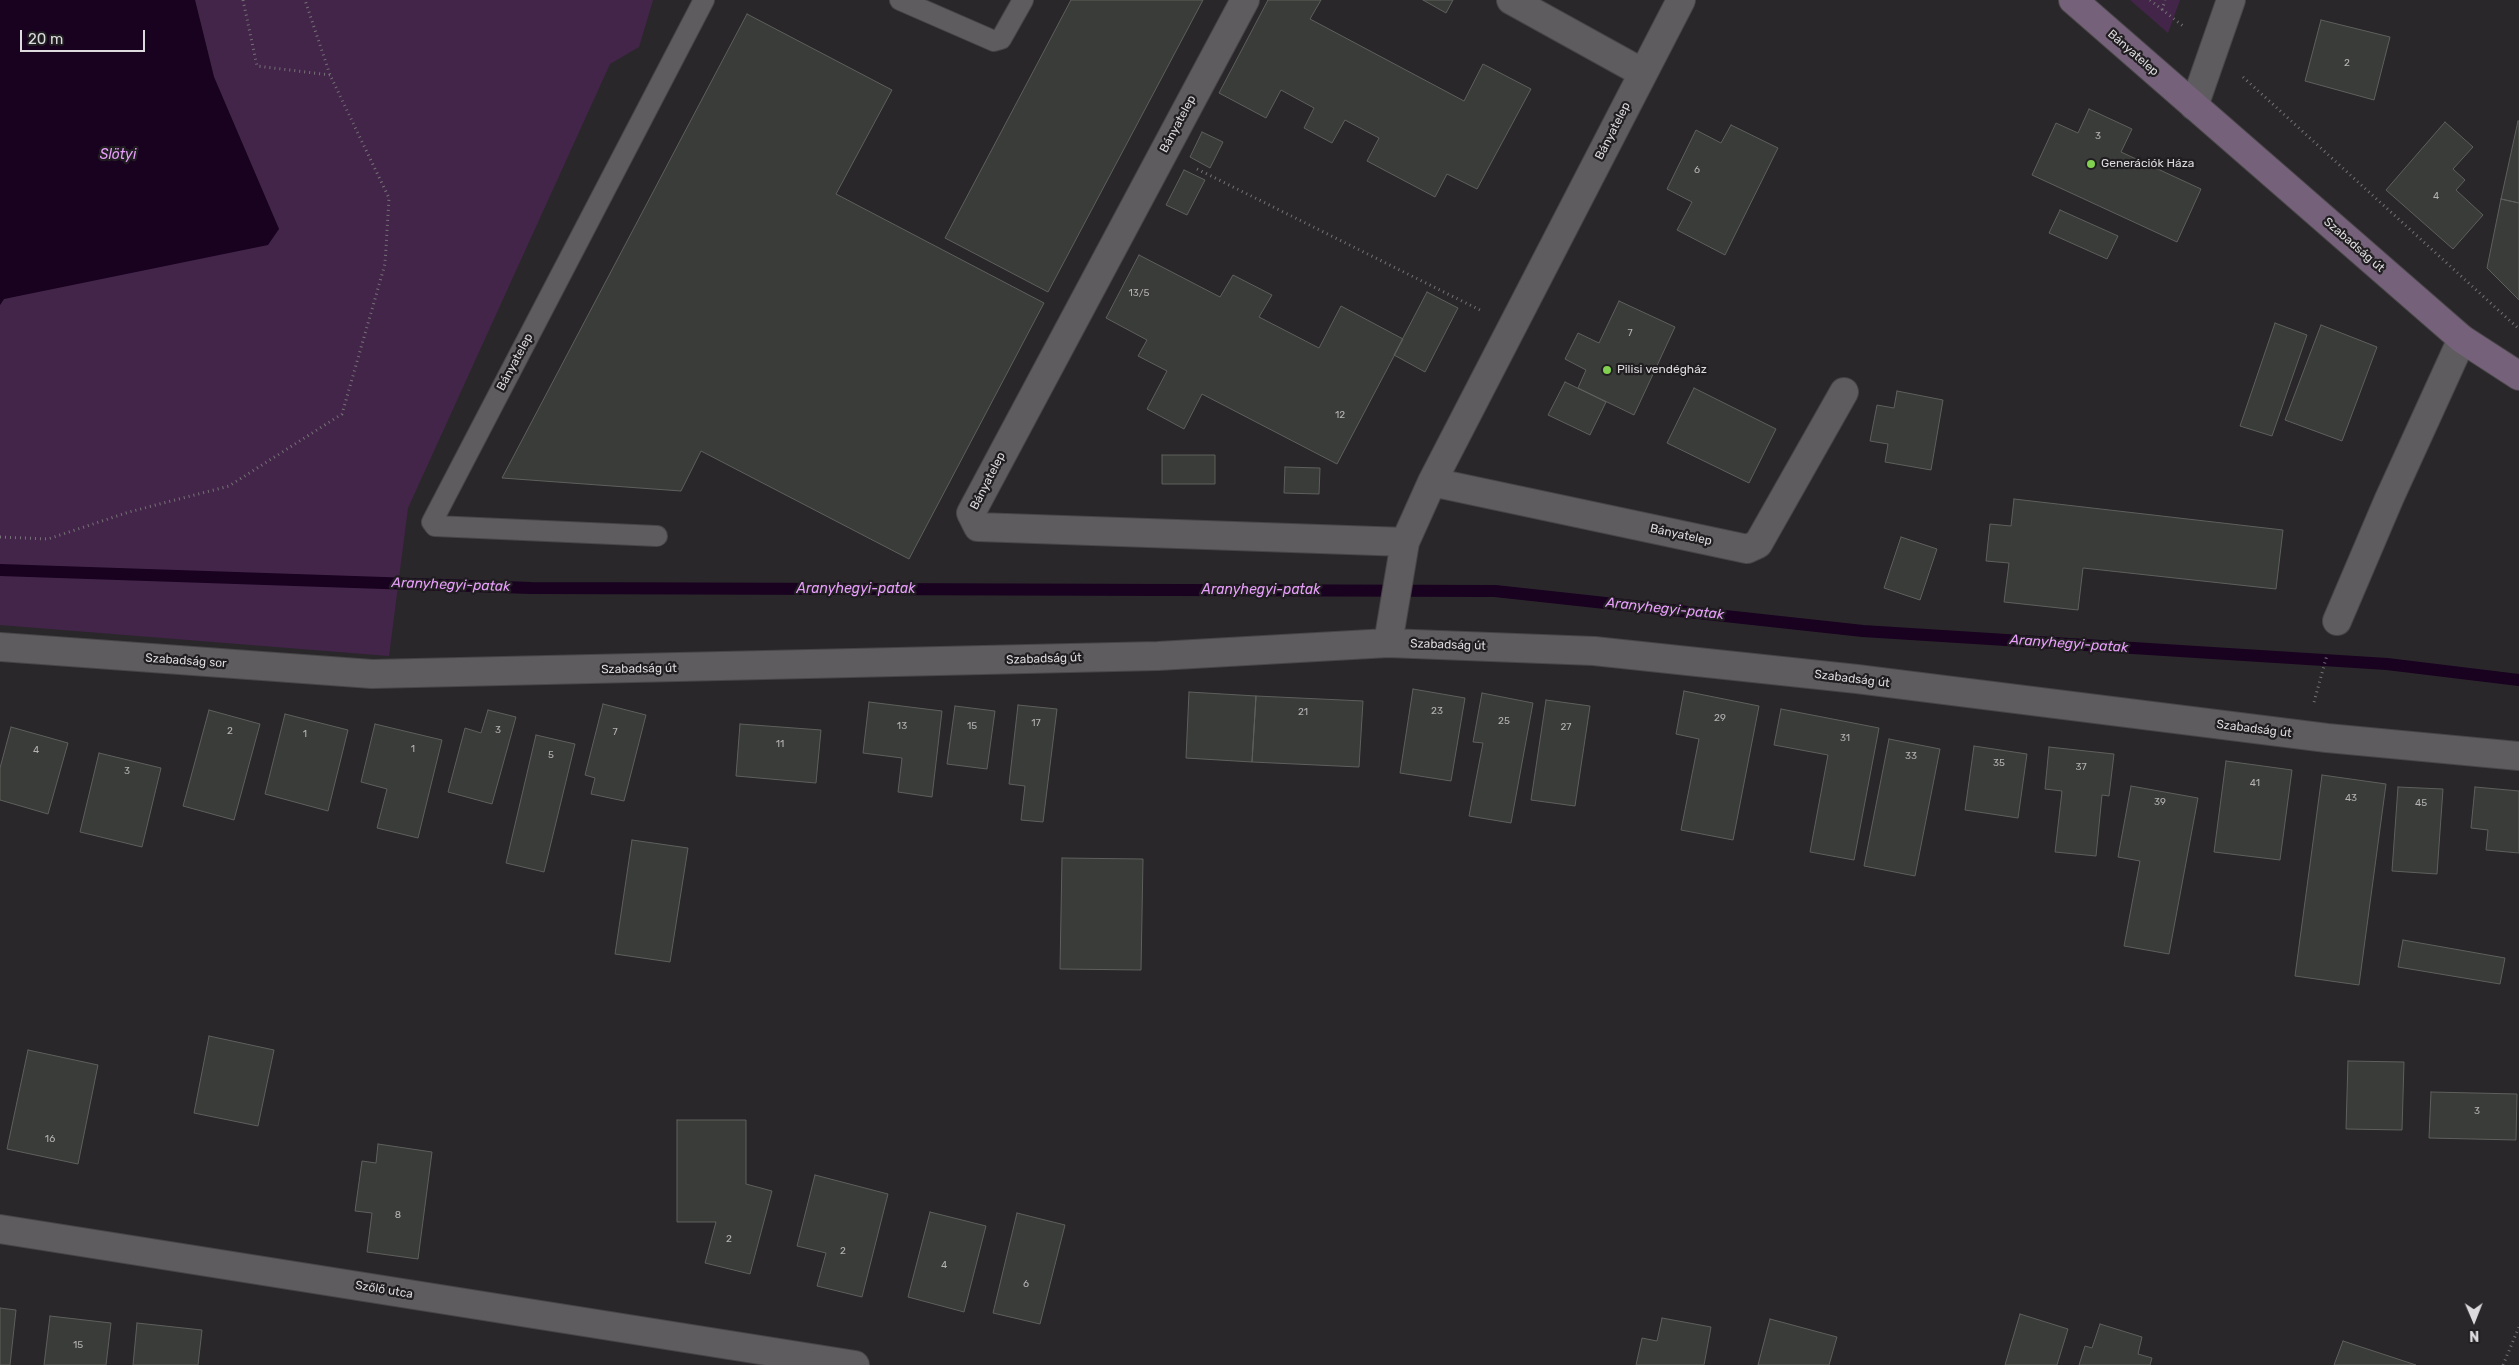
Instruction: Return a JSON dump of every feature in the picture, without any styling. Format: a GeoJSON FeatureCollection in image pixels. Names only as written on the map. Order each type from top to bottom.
{"type":"FeatureCollection","features":[{"type":"Feature","properties":{"kind":"main road","name":"Bányatelep"},"geometry":{"type":"LineString","coordinates":[[2073,0],[2194,106]]}},
{"type":"Feature","properties":{"kind":"main road","name":"Szabadság út"},"geometry":{"type":"LineString","coordinates":[[2194,106],[2462,339],[2519,376]]}},
{"type":"Feature","properties":{"kind":"street","name":"Bányatelep"},"geometry":{"type":"LineString","coordinates":[[1245,0],[971,513],[978,527],[1404,551],[1432,482],[1681,0]]}},
{"type":"Feature","properties":{"kind":"street"},"geometry":{"type":"LineString","coordinates":[[1511,0],[1643,73]]}},
{"type":"Feature","properties":{"kind":"street"},"geometry":{"type":"LineString","coordinates":[[2194,106],[2230,0]]}},
{"type":"Feature","properties":{"kind":"street"},"geometry":{"type":"LineString","coordinates":[[2337,621],[2393,490],[2462,339]]}},
{"type":"Feature","properties":{"kind":"street","name":"Bányatelep"},"geometry":{"type":"LineString","coordinates":[[1432,482],[1748,549],[1758,544],[1844,392]]}},
{"type":"Feature","properties":{"kind":"street"},"geometry":{"type":"LineString","coordinates":[[1389,637],[1404,551]]}},
{"type":"Feature","properties":{"kind":"street","name":"Szabadság út"},"geometry":{"type":"LineString","coordinates":[[372,674],[1158,656],[1389,637],[1594,650],[1857,679],[2327,738],[2519,756]]}},
{"type":"Feature","properties":{"kind":"street","name":"Szabadság sor"},"geometry":{"type":"LineString","coordinates":[[0,647],[372,674]]}},
{"type":"Feature","properties":{"kind":"street","name":"Szőlő utca"},"geometry":{"type":"LineString","coordinates":[[0,1229],[768,1358],[856,1365]]}},
{"type":"Feature","properties":{"kind":"lane","name":"Bányatelep"},"geometry":{"type":"LineString","coordinates":[[657,536],[435,526],[432,522],[704,0]]}},
{"type":"Feature","properties":{"kind":"lane"},"geometry":{"type":"LineString","coordinates":[[900,0],[994,42],[1001,39],[1023,0]]}},
{"type":"Feature","properties":{"kind":"path"},"geometry":{"type":"LineString","coordinates":[[243,0],[258,66],[330,75]]}},
{"type":"Feature","properties":{"kind":"path"},"geometry":{"type":"LineString","coordinates":[[0,537],[48,539],[129,512],[229,486],[342,414],[384,264],[389,198],[330,75],[305,0]]}},
{"type":"Feature","properties":{"kind":"path"},"geometry":{"type":"LineString","coordinates":[[2150,0],[2214,50],[2519,329]]}},
{"type":"Feature","properties":{"kind":"path"},"geometry":{"type":"LineString","coordinates":[[2162,10],[2165,0]]}},
{"type":"Feature","properties":{"kind":"path"},"geometry":{"type":"LineString","coordinates":[[1163,152],[1511,326]]}},
{"type":"Feature","properties":{"kind":"path"},"geometry":{"type":"LineString","coordinates":[[2318,688],[2328,651]]}},
{"type":"Feature","properties":{"kind":"path"},"geometry":{"type":"LineString","coordinates":[[2503,1365],[2519,1328]]}},
{"type":"Feature","properties":{"kind":"shaded area"},"geometry":{"type":"Polygon","coordinates":[[[195,0],[653,0],[639,47],[610,64],[408,508],[389,656],[0,625],[0,305],[4,299],[279,229],[214,77],[195,0]]]}},
{"type":"Feature","properties":{"kind":"shaded area"},"geometry":{"type":"Polygon","coordinates":[[[2130,0],[2180,0],[2168,33],[2130,0]]]}},
{"type":"Feature","properties":{"kind":"water","name":"Slötyi"},"geometry":{"type":"Polygon","coordinates":[[[0,0],[195,0],[214,77],[279,229],[268,245],[4,299],[0,305],[0,0]]]}},
{"type":"Feature","properties":{"kind":"building"},"geometry":{"type":"Polygon","coordinates":[[[1071,0],[1203,0],[1048,292],[945,238],[1071,0]]]}},
{"type":"Feature","properties":{"kind":"building"},"geometry":{"type":"Polygon","coordinates":[[[1268,0],[1321,0],[1310,19],[1464,101],[1483,64],[1531,89],[1477,189],[1447,174],[1435,197],[1367,161],[1379,138],[1345,120],[1332,143],[1304,128],[1314,108],[1281,90],[1266,118],[1219,93],[1268,0]]]}},
{"type":"Feature","properties":{"kind":"building"},"geometry":{"type":"Polygon","coordinates":[[[1423,0],[1453,0],[1446,13],[1423,0]]]}},
{"type":"Feature","properties":{"kind":"building"},"geometry":{"type":"Polygon","coordinates":[[[747,14],[892,90],[836,194],[1044,303],[909,559],[701,451],[681,491],[502,478],[747,14]]]}},
{"type":"Feature","properties":{"kind":"building"},"geometry":{"type":"Polygon","coordinates":[[[2321,20],[2390,37],[2374,100],[2305,81],[2321,20]]]}},
{"type":"Feature","properties":{"kind":"building","name":"Generációk Háza"},"geometry":{"type":"Polygon","coordinates":[[[2089,109],[2132,129],[2121,152],[2201,189],[2177,242],[2032,175],[2056,123],[2078,133],[2089,109]]]}},
{"type":"Feature","properties":{"kind":"building"},"geometry":{"type":"Polygon","coordinates":[[[2519,121],[2519,203],[2501,199],[2519,121]]]}},
{"type":"Feature","properties":{"kind":"building"},"geometry":{"type":"Polygon","coordinates":[[[2445,122],[2473,147],[2453,169],[2465,180],[2456,190],[2483,215],[2453,249],[2386,190],[2445,122]]]}},
{"type":"Feature","properties":{"kind":"building"},"geometry":{"type":"Polygon","coordinates":[[[1731,125],[1778,148],[1725,255],[1677,230],[1692,202],[1667,189],[1696,130],[1721,143],[1731,125]]]}},
{"type":"Feature","properties":{"kind":"building"},"geometry":{"type":"Polygon","coordinates":[[[1202,132],[1223,142],[1210,168],[1190,157],[1202,132]]]}},
{"type":"Feature","properties":{"kind":"building"},"geometry":{"type":"Polygon","coordinates":[[[1184,170],[1205,180],[1187,215],[1166,205],[1184,170]]]}},
{"type":"Feature","properties":{"kind":"building"},"geometry":{"type":"Polygon","coordinates":[[[2501,199],[2519,203],[2519,300],[2487,268],[2501,199]]]}},
{"type":"Feature","properties":{"kind":"building"},"geometry":{"type":"Polygon","coordinates":[[[2060,210],[2118,236],[2107,259],[2049,233],[2060,210]]]}},
{"type":"Feature","properties":{"kind":"building"},"geometry":{"type":"Polygon","coordinates":[[[1139,255],[1220,297],[1233,275],[1272,295],[1259,317],[1319,348],[1341,306],[1403,339],[1337,464],[1202,394],[1184,429],[1147,409],[1167,371],[1138,356],[1147,340],[1106,318],[1139,255]]]}},
{"type":"Feature","properties":{"kind":"building"},"geometry":{"type":"Polygon","coordinates":[[[1427,292],[1458,308],[1425,372],[1394,355],[1427,292]]]}},
{"type":"Feature","properties":{"kind":"building"},"geometry":{"type":"Polygon","coordinates":[[[1619,301],[1675,327],[1634,415],[1578,388],[1586,370],[1565,359],[1578,333],[1599,343],[1619,301]]]}},
{"type":"Feature","properties":{"kind":"building"},"geometry":{"type":"Polygon","coordinates":[[[2275,323],[2307,335],[2272,436],[2240,426],[2275,323]]]}},
{"type":"Feature","properties":{"kind":"building"},"geometry":{"type":"Polygon","coordinates":[[[2321,325],[2377,347],[2342,441],[2285,420],[2321,325]]]}},
{"type":"Feature","properties":{"kind":"building"},"geometry":{"type":"Polygon","coordinates":[[[1565,382],[1606,402],[1590,435],[1548,415],[1565,382]]]}},
{"type":"Feature","properties":{"kind":"building"},"geometry":{"type":"Polygon","coordinates":[[[1694,388],[1776,429],[1749,483],[1667,443],[1694,388]]]}},
{"type":"Feature","properties":{"kind":"building"},"geometry":{"type":"Polygon","coordinates":[[[1897,391],[1943,400],[1931,470],[1885,462],[1888,444],[1870,441],[1877,405],[1894,408],[1897,391]]]}},
{"type":"Feature","properties":{"kind":"building"},"geometry":{"type":"Polygon","coordinates":[[[1162,455],[1215,455],[1215,484],[1162,484],[1162,455]]]}},
{"type":"Feature","properties":{"kind":"building"},"geometry":{"type":"Polygon","coordinates":[[[1285,467],[1320,468],[1319,494],[1284,493],[1285,467]]]}},
{"type":"Feature","properties":{"kind":"building"},"geometry":{"type":"Polygon","coordinates":[[[2014,499],[2283,530],[2276,589],[2083,568],[2078,610],[2004,602],[2009,563],[1986,561],[1990,524],[2011,526],[2014,499]]]}},
{"type":"Feature","properties":{"kind":"building"},"geometry":{"type":"Polygon","coordinates":[[[1901,537],[1937,549],[1920,600],[1884,588],[1901,537]]]}},
{"type":"Feature","properties":{"kind":"building"},"geometry":{"type":"Polygon","coordinates":[[[1413,689],[1465,698],[1451,781],[1400,773],[1413,689]]]}},
{"type":"Feature","properties":{"kind":"building"},"geometry":{"type":"Polygon","coordinates":[[[1684,691],[1759,706],[1733,840],[1681,830],[1699,739],[1676,734],[1684,691]]]}},
{"type":"Feature","properties":{"kind":"building"},"geometry":{"type":"Polygon","coordinates":[[[1189,692],[1256,696],[1252,762],[1186,758],[1189,692]]]}},
{"type":"Feature","properties":{"kind":"building"},"geometry":{"type":"Polygon","coordinates":[[[1482,693],[1533,703],[1511,823],[1469,816],[1483,743],[1473,742],[1482,693]]]}},
{"type":"Feature","properties":{"kind":"building"},"geometry":{"type":"Polygon","coordinates":[[[1256,696],[1363,701],[1359,767],[1252,762],[1256,696]]]}},
{"type":"Feature","properties":{"kind":"building"},"geometry":{"type":"Polygon","coordinates":[[[1546,700],[1590,706],[1575,806],[1531,800],[1546,700]]]}},
{"type":"Feature","properties":{"kind":"building"},"geometry":{"type":"Polygon","coordinates":[[[869,702],[942,711],[932,797],[898,792],[902,758],[863,753],[869,702]]]}},
{"type":"Feature","properties":{"kind":"building"},"geometry":{"type":"Polygon","coordinates":[[[603,704],[646,715],[624,801],[591,794],[595,778],[585,775],[603,704]]]}},
{"type":"Feature","properties":{"kind":"building"},"geometry":{"type":"Polygon","coordinates":[[[1018,705],[1057,709],[1043,822],[1021,820],[1025,786],[1009,784],[1018,705]]]}},
{"type":"Feature","properties":{"kind":"building"},"geometry":{"type":"Polygon","coordinates":[[[955,706],[995,711],[987,769],[947,764],[955,706]]]}},
{"type":"Feature","properties":{"kind":"building"},"geometry":{"type":"Polygon","coordinates":[[[1781,709],[1879,728],[1854,860],[1810,852],[1828,755],[1774,745],[1781,709]]]}},
{"type":"Feature","properties":{"kind":"building"},"geometry":{"type":"Polygon","coordinates":[[[209,710],[260,724],[234,820],[183,806],[209,710]]]}},
{"type":"Feature","properties":{"kind":"building"},"geometry":{"type":"Polygon","coordinates":[[[488,710],[516,717],[492,804],[448,792],[465,728],[481,733],[488,710]]]}},
{"type":"Feature","properties":{"kind":"building"},"geometry":{"type":"Polygon","coordinates":[[[285,714],[348,730],[328,811],[265,794],[285,714]]]}},
{"type":"Feature","properties":{"kind":"building"},"geometry":{"type":"Polygon","coordinates":[[[375,724],[442,740],[418,838],[377,828],[387,789],[361,782],[375,724]]]}},
{"type":"Feature","properties":{"kind":"building"},"geometry":{"type":"Polygon","coordinates":[[[740,724],[821,730],[816,783],[736,776],[740,724]]]}},
{"type":"Feature","properties":{"kind":"building"},"geometry":{"type":"Polygon","coordinates":[[[11,727],[68,743],[48,814],[0,800],[0,768],[11,727]]]}},
{"type":"Feature","properties":{"kind":"building"},"geometry":{"type":"Polygon","coordinates":[[[536,735],[575,744],[544,872],[506,863],[536,735]]]}},
{"type":"Feature","properties":{"kind":"building"},"geometry":{"type":"Polygon","coordinates":[[[1889,739],[1940,749],[1915,876],[1864,866],[1889,739]]]}},
{"type":"Feature","properties":{"kind":"building"},"geometry":{"type":"Polygon","coordinates":[[[1974,746],[2027,754],[2018,818],[1965,810],[1974,746]]]}},
{"type":"Feature","properties":{"kind":"building"},"geometry":{"type":"Polygon","coordinates":[[[2049,747],[2114,754],[2109,796],[2102,795],[2096,856],[2055,852],[2062,791],[2045,789],[2049,747]]]}},
{"type":"Feature","properties":{"kind":"building"},"geometry":{"type":"Polygon","coordinates":[[[99,753],[161,768],[142,847],[80,832],[99,753]]]}},
{"type":"Feature","properties":{"kind":"building"},"geometry":{"type":"Polygon","coordinates":[[[2226,761],[2292,770],[2280,860],[2214,852],[2226,761]]]}},
{"type":"Feature","properties":{"kind":"building"},"geometry":{"type":"Polygon","coordinates":[[[2322,775],[2386,784],[2359,985],[2295,976],[2322,775]]]}},
{"type":"Feature","properties":{"kind":"building"},"geometry":{"type":"Polygon","coordinates":[[[2131,786],[2198,798],[2169,954],[2124,946],[2140,861],[2118,857],[2131,786]]]}},
{"type":"Feature","properties":{"kind":"building"},"geometry":{"type":"Polygon","coordinates":[[[2398,787],[2443,789],[2437,874],[2392,871],[2398,787]]]}},
{"type":"Feature","properties":{"kind":"building"},"geometry":{"type":"Polygon","coordinates":[[[2475,787],[2519,791],[2519,853],[2486,850],[2488,830],[2471,828],[2475,787]]]}},
{"type":"Feature","properties":{"kind":"building"},"geometry":{"type":"Polygon","coordinates":[[[632,840],[688,848],[670,962],[615,954],[632,840]]]}},
{"type":"Feature","properties":{"kind":"building"},"geometry":{"type":"Polygon","coordinates":[[[1062,858],[1143,859],[1141,970],[1060,969],[1062,858]]]}},
{"type":"Feature","properties":{"kind":"building"},"geometry":{"type":"Polygon","coordinates":[[[2403,940],[2505,958],[2500,984],[2398,967],[2403,940]]]}},
{"type":"Feature","properties":{"kind":"building"},"geometry":{"type":"Polygon","coordinates":[[[209,1036],[274,1050],[258,1126],[194,1113],[209,1036]]]}},
{"type":"Feature","properties":{"kind":"building"},"geometry":{"type":"Polygon","coordinates":[[[28,1050],[98,1065],[78,1164],[7,1149],[28,1050]]]}},
{"type":"Feature","properties":{"kind":"building"},"geometry":{"type":"Polygon","coordinates":[[[2348,1061],[2404,1062],[2402,1130],[2346,1129],[2348,1061]]]}},
{"type":"Feature","properties":{"kind":"building"},"geometry":{"type":"Polygon","coordinates":[[[2431,1092],[2517,1094],[2516,1140],[2429,1138],[2431,1092]]]}},
{"type":"Feature","properties":{"kind":"building"},"geometry":{"type":"Polygon","coordinates":[[[677,1120],[746,1120],[746,1184],[772,1191],[750,1274],[705,1263],[716,1222],[677,1222],[677,1120]]]}},
{"type":"Feature","properties":{"kind":"building"},"geometry":{"type":"Polygon","coordinates":[[[378,1144],[432,1152],[418,1259],[367,1252],[372,1213],[355,1211],[362,1161],[376,1163],[378,1144]]]}},
{"type":"Feature","properties":{"kind":"building"},"geometry":{"type":"Polygon","coordinates":[[[815,1175],[888,1194],[862,1297],[817,1286],[826,1253],[797,1246],[815,1175]]]}},
{"type":"Feature","properties":{"kind":"building"},"geometry":{"type":"Polygon","coordinates":[[[930,1212],[986,1226],[964,1312],[908,1297],[930,1212]]]}},
{"type":"Feature","properties":{"kind":"building"},"geometry":{"type":"Polygon","coordinates":[[[1017,1213],[1065,1225],[1040,1324],[993,1313],[1017,1213]]]}},
{"type":"Feature","properties":{"kind":"building"},"geometry":{"type":"Polygon","coordinates":[[[0,1308],[16,1310],[10,1365],[0,1365],[0,1308]]]}},
{"type":"Feature","properties":{"kind":"building"},"geometry":{"type":"Polygon","coordinates":[[[2020,1314],[2068,1329],[2057,1365],[2005,1365],[2020,1314]]]}},
{"type":"Feature","properties":{"kind":"building"},"geometry":{"type":"Polygon","coordinates":[[[50,1316],[111,1323],[106,1365],[44,1365],[50,1316]]]}},
{"type":"Feature","properties":{"kind":"building"},"geometry":{"type":"Polygon","coordinates":[[[1662,1318],[1711,1327],[1704,1365],[1636,1365],[1642,1338],[1657,1341],[1662,1318]]]}},
{"type":"Feature","properties":{"kind":"building"},"geometry":{"type":"Polygon","coordinates":[[[1770,1319],[1837,1337],[1829,1365],[1758,1365],[1770,1319]]]}},
{"type":"Feature","properties":{"kind":"building"},"geometry":{"type":"Polygon","coordinates":[[[137,1323],[202,1330],[198,1365],[133,1365],[137,1323]]]}},
{"type":"Feature","properties":{"kind":"building"},"geometry":{"type":"Polygon","coordinates":[[[2100,1324],[2142,1337],[2138,1354],[2152,1358],[2150,1365],[2079,1365],[2085,1346],[2092,1348],[2100,1324]]]}},
{"type":"Feature","properties":{"kind":"building"},"geometry":{"type":"Polygon","coordinates":[[[2343,1341],[2416,1365],[2334,1365],[2343,1341]]]}},
{"type":"Feature","properties":{"kind":"waterway","name":"Aranyhegyi-patak"},"geometry":{"type":"LineString","coordinates":[[0,570],[531,588],[1495,591],[1863,631],[2387,664],[2519,680]]}},
{"type":"Feature","properties":{"kind":"place","name":"Generációk Háza"},"geometry":{"type":"Point","coordinates":[2091,164]}},
{"type":"Feature","properties":{"kind":"place","name":"Pilisi vendégház"},"geometry":{"type":"Point","coordinates":[1607,370]}}]}
